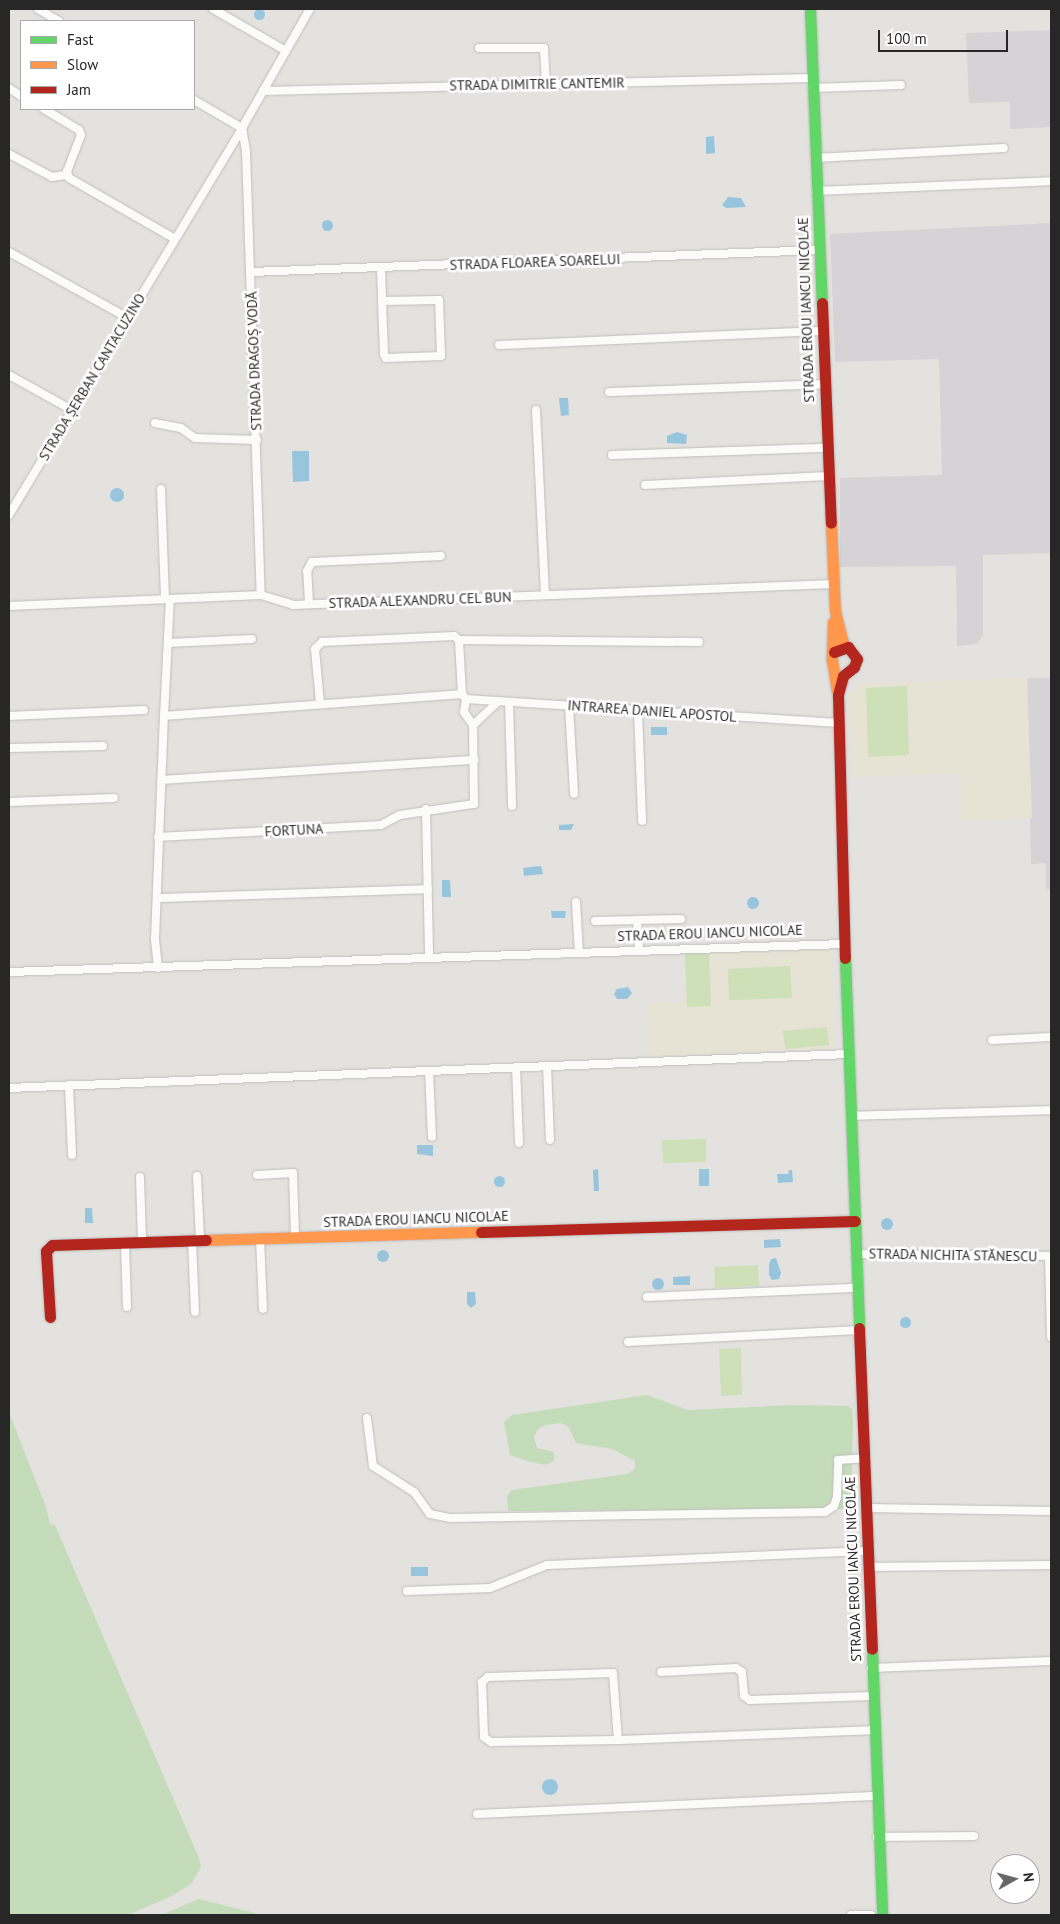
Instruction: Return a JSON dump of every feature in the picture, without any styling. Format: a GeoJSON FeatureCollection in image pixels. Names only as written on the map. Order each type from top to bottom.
{"type":"FeatureCollection","features":[{"type":"Feature","properties":{"kind":"street"},"geometry":{"type":"LineString","coordinates":[[38,9],[57,20]]}},
{"type":"Feature","properties":{"kind":"street"},"geometry":{"type":"LineString","coordinates":[[213,9],[286,51]]}},
{"type":"Feature","properties":{"kind":"street","name":"STRADA ȘERBAN CANTACUZINO"},"geometry":{"type":"LineString","coordinates":[[9,514],[70,409],[128,318],[242,128],[310,9]]}},
{"type":"Feature","properties":{"kind":"street","name":"STRADA EROU IANCU NICOLAE"},"geometry":{"type":"LineString","coordinates":[[810,9],[824,384],[837,654],[850,1116],[866,1508],[875,1796],[882,1915]]}},
{"type":"Feature","properties":{"kind":"street"},"geometry":{"type":"LineString","coordinates":[[479,48],[544,48],[546,84]]}},
{"type":"Feature","properties":{"kind":"street","name":"STRADA DIMITRIE CANTEMIR"},"geometry":{"type":"LineString","coordinates":[[262,91],[546,84],[812,83],[901,85]]}},
{"type":"Feature","properties":{"kind":"street"},"geometry":{"type":"LineString","coordinates":[[9,88],[20,95]]}},
{"type":"Feature","properties":{"kind":"street"},"geometry":{"type":"LineString","coordinates":[[195,101],[242,128]]}},
{"type":"Feature","properties":{"kind":"street"},"geometry":{"type":"LineString","coordinates":[[46,110],[79,130],[81,135],[66,175]]}},
{"type":"Feature","properties":{"kind":"street","name":"STRADA DRAGOȘ VODĂ"},"geometry":{"type":"LineString","coordinates":[[242,128],[246,151],[251,272],[260,595]]}},
{"type":"Feature","properties":{"kind":"street"},"geometry":{"type":"LineString","coordinates":[[815,158],[1004,148]]}},
{"type":"Feature","properties":{"kind":"street"},"geometry":{"type":"LineString","coordinates":[[9,154],[52,177],[66,175],[175,239]]}},
{"type":"Feature","properties":{"kind":"street"},"geometry":{"type":"LineString","coordinates":[[816,191],[1051,181]]}},
{"type":"Feature","properties":{"kind":"street","name":"STRADA FLOAREA SOARELUI"},"geometry":{"type":"LineString","coordinates":[[251,272],[819,250]]}},
{"type":"Feature","properties":{"kind":"street"},"geometry":{"type":"LineString","coordinates":[[9,252],[128,318]]}},
{"type":"Feature","properties":{"kind":"street"},"geometry":{"type":"LineString","coordinates":[[381,268],[382,301],[386,358],[441,356],[439,300],[382,301]]}},
{"type":"Feature","properties":{"kind":"street"},"geometry":{"type":"LineString","coordinates":[[499,345],[822,331]]}},
{"type":"Feature","properties":{"kind":"street"},"geometry":{"type":"LineString","coordinates":[[9,376],[70,409]]}},
{"type":"Feature","properties":{"kind":"street"},"geometry":{"type":"LineString","coordinates":[[609,392],[824,384]]}},
{"type":"Feature","properties":{"kind":"street"},"geometry":{"type":"LineString","coordinates":[[536,410],[546,595]]}},
{"type":"Feature","properties":{"kind":"street"},"geometry":{"type":"LineString","coordinates":[[155,423],[181,428],[195,438],[257,440]]}},
{"type":"Feature","properties":{"kind":"street"},"geometry":{"type":"LineString","coordinates":[[612,456],[827,448]]}},
{"type":"Feature","properties":{"kind":"street"},"geometry":{"type":"LineString","coordinates":[[646,485],[828,476]]}},
{"type":"Feature","properties":{"kind":"street"},"geometry":{"type":"LineString","coordinates":[[158,968],[158,837],[168,643],[161,489]]}},
{"type":"Feature","properties":{"kind":"street"},"geometry":{"type":"LineString","coordinates":[[308,604],[307,571],[312,562],[441,556]]}},
{"type":"Feature","properties":{"kind":"street","name":"STRADA ALEXANDRU CEL BUN"},"geometry":{"type":"LineString","coordinates":[[9,606],[260,595],[293,605],[834,584]]}},
{"type":"Feature","properties":{"kind":"street"},"geometry":{"type":"LineString","coordinates":[[320,703],[315,649],[322,642],[454,636],[459,640],[699,642]]}},
{"type":"Feature","properties":{"kind":"street"},"geometry":{"type":"LineString","coordinates":[[168,643],[252,639]]}},
{"type":"Feature","properties":{"kind":"street"},"geometry":{"type":"LineString","coordinates":[[160,780],[474,760],[473,725],[464,712],[459,640]]}},
{"type":"Feature","properties":{"kind":"street","name":"STRADA EROU IANCU NICOLAE"},"geometry":{"type":"LineString","coordinates":[[837,654],[852,649],[857,659],[854,667],[847,671],[838,695]]}},
{"type":"Feature","properties":{"kind":"street"},"geometry":{"type":"LineString","coordinates":[[837,654],[838,670],[847,671]]}},
{"type":"Feature","properties":{"kind":"street","name":"INTRAREA DANIEL APOSTOL"},"geometry":{"type":"LineString","coordinates":[[164,716],[320,703],[464,696],[499,702],[838,723]]}},
{"type":"Feature","properties":{"kind":"street"},"geometry":{"type":"LineString","coordinates":[[473,725],[499,702]]}},
{"type":"Feature","properties":{"kind":"street"},"geometry":{"type":"LineString","coordinates":[[509,702],[512,806]]}},
{"type":"Feature","properties":{"kind":"street"},"geometry":{"type":"LineString","coordinates":[[569,706],[574,794]]}},
{"type":"Feature","properties":{"kind":"street"},"geometry":{"type":"LineString","coordinates":[[9,716],[144,710]]}},
{"type":"Feature","properties":{"kind":"street"},"geometry":{"type":"LineString","coordinates":[[638,710],[642,821]]}},
{"type":"Feature","properties":{"kind":"street"},"geometry":{"type":"LineString","coordinates":[[9,748],[103,746]]}},
{"type":"Feature","properties":{"kind":"street","name":"FORTUNA"},"geometry":{"type":"LineString","coordinates":[[158,837],[381,825],[400,815],[426,809],[474,804],[474,760]]}},
{"type":"Feature","properties":{"kind":"street"},"geometry":{"type":"LineString","coordinates":[[9,802],[114,798]]}},
{"type":"Feature","properties":{"kind":"street"},"geometry":{"type":"LineString","coordinates":[[426,809],[429,956]]}},
{"type":"Feature","properties":{"kind":"street"},"geometry":{"type":"LineString","coordinates":[[157,898],[428,889]]}},
{"type":"Feature","properties":{"kind":"street"},"geometry":{"type":"LineString","coordinates":[[576,902],[578,953]]}},
{"type":"Feature","properties":{"kind":"street"},"geometry":{"type":"LineString","coordinates":[[595,921],[681,919]]}},
{"type":"Feature","properties":{"kind":"street"},"geometry":{"type":"LineString","coordinates":[[637,920],[639,951]]}},
{"type":"Feature","properties":{"kind":"street","name":"STRADA EROU IANCU NICOLAE"},"geometry":{"type":"LineString","coordinates":[[9,972],[158,968],[429,956],[844,944]]}},
{"type":"Feature","properties":{"kind":"street"},"geometry":{"type":"LineString","coordinates":[[992,1040],[1051,1037]]}},
{"type":"Feature","properties":{"kind":"street"},"geometry":{"type":"LineString","coordinates":[[9,1088],[848,1054]]}},
{"type":"Feature","properties":{"kind":"street"},"geometry":{"type":"LineString","coordinates":[[547,1066],[550,1140]]}},
{"type":"Feature","properties":{"kind":"street"},"geometry":{"type":"LineString","coordinates":[[516,1067],[519,1143]]}},
{"type":"Feature","properties":{"kind":"street"},"geometry":{"type":"LineString","coordinates":[[429,1071],[432,1137]]}},
{"type":"Feature","properties":{"kind":"street"},"geometry":{"type":"LineString","coordinates":[[69,1085],[72,1156]]}},
{"type":"Feature","properties":{"kind":"street"},"geometry":{"type":"LineString","coordinates":[[850,1116],[1051,1110]]}},
{"type":"Feature","properties":{"kind":"street"},"geometry":{"type":"LineString","coordinates":[[257,1175],[293,1173],[295,1237]]}},
{"type":"Feature","properties":{"kind":"street"},"geometry":{"type":"LineString","coordinates":[[195,1312],[197,1176]]}},
{"type":"Feature","properties":{"kind":"street"},"geometry":{"type":"LineString","coordinates":[[140,1177],[142,1242]]}},
{"type":"Feature","properties":{"kind":"street","name":"STRADA EROU IANCU NICOLAE"},"geometry":{"type":"LineString","coordinates":[[50,1316],[48,1248],[196,1240],[855,1221]]}},
{"type":"Feature","properties":{"kind":"street"},"geometry":{"type":"LineString","coordinates":[[260,1238],[263,1309]]}},
{"type":"Feature","properties":{"kind":"street"},"geometry":{"type":"LineString","coordinates":[[125,1243],[127,1307]]}},
{"type":"Feature","properties":{"kind":"street","name":"STRADA NICHITA STĂNESCU"},"geometry":{"type":"LineString","coordinates":[[856,1254],[1050,1256],[1051,1338]]}},
{"type":"Feature","properties":{"kind":"street"},"geometry":{"type":"LineString","coordinates":[[647,1298],[857,1288]]}},
{"type":"Feature","properties":{"kind":"street"},"geometry":{"type":"LineString","coordinates":[[628,1342],[859,1330]]}},
{"type":"Feature","properties":{"kind":"street"},"geometry":{"type":"LineString","coordinates":[[367,1418],[373,1466],[414,1492],[430,1514],[450,1518],[825,1512],[834,1506],[837,1497],[838,1460],[864,1458]]}},
{"type":"Feature","properties":{"kind":"street"},"geometry":{"type":"LineString","coordinates":[[866,1508],[1051,1511]]}},
{"type":"Feature","properties":{"kind":"street"},"geometry":{"type":"LineString","coordinates":[[407,1591],[490,1588],[547,1565],[867,1551]]}},
{"type":"Feature","properties":{"kind":"street"},"geometry":{"type":"LineString","coordinates":[[868,1567],[1051,1565]]}},
{"type":"Feature","properties":{"kind":"street"},"geometry":{"type":"LineString","coordinates":[[871,1668],[1051,1661]]}},
{"type":"Feature","properties":{"kind":"street"},"geometry":{"type":"LineString","coordinates":[[661,1672],[740,1669],[745,1699],[750,1700],[872,1696]]}},
{"type":"Feature","properties":{"kind":"street"},"geometry":{"type":"LineString","coordinates":[[618,1740],[613,1673],[488,1678],[482,1682],[486,1740],[618,1740],[873,1730]]}},
{"type":"Feature","properties":{"kind":"street"},"geometry":{"type":"LineString","coordinates":[[477,1814],[875,1796]]}},
{"type":"Feature","properties":{"kind":"street"},"geometry":{"type":"LineString","coordinates":[[877,1838],[974,1836]]}},
{"type":"Feature","properties":{"kind":"street"},"geometry":{"type":"LineString","coordinates":[[851,1915],[871,1915]]}},
{"type":"Feature","properties":{"kind":"street"},"geometry":{"type":"LineString","coordinates":[[882,1915],[888,1915]]}},
{"type":"Feature","properties":{"kind":"shaded area"},"geometry":{"type":"Polygon","coordinates":[[[1051,30],[1051,127],[1010,129],[1010,102],[969,103],[966,33],[1051,30]]]}},
{"type":"Feature","properties":{"kind":"shaded area"},"geometry":{"type":"Polygon","coordinates":[[[1051,223],[1051,553],[983,555],[983,636],[976,644],[957,646],[956,566],[840,567],[840,478],[942,475],[939,359],[835,362],[830,234],[1051,223]]]}},
{"type":"Feature","properties":{"kind":"shaded area"},"geometry":{"type":"Polygon","coordinates":[[[1027,678],[1051,678],[1051,889],[1046,889],[1046,863],[1031,864],[1027,678]]]}},
{"type":"Feature","properties":{"kind":"shaded area"},"geometry":{"type":"Polygon","coordinates":[[[1027,678],[1032,818],[962,820],[960,774],[852,777],[849,695],[859,684],[1027,678]]]}},
{"type":"Feature","properties":{"kind":"shaded area"},"geometry":{"type":"Polygon","coordinates":[[[831,947],[835,1049],[650,1056],[648,1003],[686,1002],[685,953],[831,947]]]}},
{"type":"Feature","properties":{"kind":"green space"},"geometry":{"type":"Polygon","coordinates":[[[907,686],[909,755],[868,757],[866,688],[907,686]]]}},
{"type":"Feature","properties":{"kind":"green space"},"geometry":{"type":"Polygon","coordinates":[[[709,952],[711,1006],[687,1007],[685,953],[709,952]]]}},
{"type":"Feature","properties":{"kind":"green space"},"geometry":{"type":"Polygon","coordinates":[[[790,966],[792,998],[729,1000],[728,969],[790,966]]]}},
{"type":"Feature","properties":{"kind":"green space"},"geometry":{"type":"Polygon","coordinates":[[[827,1027],[829,1045],[785,1049],[783,1031],[827,1027]]]}},
{"type":"Feature","properties":{"kind":"green space"},"geometry":{"type":"Polygon","coordinates":[[[706,1139],[706,1162],[663,1163],[662,1140],[706,1139]]]}},
{"type":"Feature","properties":{"kind":"green space"},"geometry":{"type":"Polygon","coordinates":[[[758,1265],[759,1286],[715,1288],[714,1267],[758,1265]]]}},
{"type":"Feature","properties":{"kind":"green space"},"geometry":{"type":"Polygon","coordinates":[[[741,1348],[742,1395],[721,1396],[719,1349],[741,1348]]]}},
{"type":"Feature","properties":{"kind":"green space"},"geometry":{"type":"Polygon","coordinates":[[[647,1395],[688,1410],[795,1405],[848,1406],[852,1409],[853,1421],[851,1509],[508,1511],[507,1496],[512,1490],[627,1474],[635,1469],[635,1461],[612,1449],[576,1443],[568,1426],[560,1423],[545,1425],[537,1430],[534,1438],[537,1448],[554,1452],[554,1461],[546,1465],[510,1455],[504,1422],[512,1415],[647,1395]]]}},
{"type":"Feature","properties":{"kind":"green space"},"geometry":{"type":"Polygon","coordinates":[[[9,1412],[46,1507],[50,1524],[55,1525],[199,1858],[201,1867],[191,1884],[172,1896],[128,1915],[9,1915],[9,1412]]]}},
{"type":"Feature","properties":{"kind":"green space"},"geometry":{"type":"Polygon","coordinates":[[[199,1899],[255,1913],[256,1915],[161,1915],[199,1899]]]}},
{"type":"Feature","properties":{"kind":"water"},"geometry":{"type":"Polygon","coordinates":[[[259,8],[265,14],[259,20],[253,14],[259,8]]]}},
{"type":"Feature","properties":{"kind":"water"},"geometry":{"type":"Polygon","coordinates":[[[714,136],[715,153],[706,154],[706,137],[714,136]]]}},
{"type":"Feature","properties":{"kind":"water"},"geometry":{"type":"Polygon","coordinates":[[[728,197],[741,198],[746,207],[726,208],[722,205],[728,197]]]}},
{"type":"Feature","properties":{"kind":"water"},"geometry":{"type":"Polygon","coordinates":[[[327,219],[333,225],[327,231],[321,225],[327,219]]]}},
{"type":"Feature","properties":{"kind":"water"},"geometry":{"type":"Polygon","coordinates":[[[559,398],[568,398],[569,415],[561,416],[559,398]]]}},
{"type":"Feature","properties":{"kind":"water"},"geometry":{"type":"Polygon","coordinates":[[[677,432],[687,435],[686,444],[667,443],[667,436],[677,432]]]}},
{"type":"Feature","properties":{"kind":"water"},"geometry":{"type":"Polygon","coordinates":[[[292,451],[309,451],[309,481],[293,482],[292,451]]]}},
{"type":"Feature","properties":{"kind":"water"},"geometry":{"type":"Polygon","coordinates":[[[117,488],[122,490],[124,495],[122,500],[117,502],[112,500],[110,495],[112,490],[117,488]]]}},
{"type":"Feature","properties":{"kind":"water"},"geometry":{"type":"Polygon","coordinates":[[[651,727],[667,727],[667,735],[651,735],[651,727]]]}},
{"type":"Feature","properties":{"kind":"water"},"geometry":{"type":"Polygon","coordinates":[[[574,824],[571,830],[559,830],[559,825],[574,824]]]}},
{"type":"Feature","properties":{"kind":"water"},"geometry":{"type":"Polygon","coordinates":[[[541,866],[543,874],[524,876],[523,868],[541,866]]]}},
{"type":"Feature","properties":{"kind":"water"},"geometry":{"type":"Polygon","coordinates":[[[442,880],[450,880],[451,897],[442,897],[442,880]]]}},
{"type":"Feature","properties":{"kind":"water"},"geometry":{"type":"Polygon","coordinates":[[[751,897],[755,897],[759,903],[755,909],[751,909],[747,905],[747,901],[751,897]]]}},
{"type":"Feature","properties":{"kind":"water"},"geometry":{"type":"Polygon","coordinates":[[[551,911],[566,911],[565,918],[552,918],[551,911]]]}},
{"type":"Feature","properties":{"kind":"water"},"geometry":{"type":"Polygon","coordinates":[[[628,987],[632,993],[627,999],[617,999],[614,994],[617,989],[628,987]]]}},
{"type":"Feature","properties":{"kind":"water"},"geometry":{"type":"Polygon","coordinates":[[[417,1145],[433,1145],[433,1156],[417,1154],[417,1145]]]}},
{"type":"Feature","properties":{"kind":"water"},"geometry":{"type":"Polygon","coordinates":[[[598,1169],[599,1191],[594,1191],[593,1170],[598,1169]]]}},
{"type":"Feature","properties":{"kind":"water"},"geometry":{"type":"Polygon","coordinates":[[[699,1169],[709,1169],[709,1186],[699,1186],[699,1169]]]}},
{"type":"Feature","properties":{"kind":"water"},"geometry":{"type":"Polygon","coordinates":[[[789,1170],[792,1170],[793,1182],[778,1183],[777,1174],[788,1174],[789,1170]]]}},
{"type":"Feature","properties":{"kind":"water"},"geometry":{"type":"Polygon","coordinates":[[[499,1175],[505,1181],[499,1187],[493,1181],[499,1175]]]}},
{"type":"Feature","properties":{"kind":"water"},"geometry":{"type":"Polygon","coordinates":[[[85,1208],[92,1208],[93,1223],[85,1223],[85,1208]]]}},
{"type":"Feature","properties":{"kind":"water"},"geometry":{"type":"Polygon","coordinates":[[[885,1218],[889,1218],[893,1224],[889,1230],[885,1230],[881,1226],[881,1222],[885,1218]]]}},
{"type":"Feature","properties":{"kind":"water"},"geometry":{"type":"Polygon","coordinates":[[[780,1239],[781,1247],[764,1248],[764,1240],[780,1239]]]}},
{"type":"Feature","properties":{"kind":"water"},"geometry":{"type":"Polygon","coordinates":[[[381,1250],[385,1250],[389,1256],[385,1262],[381,1262],[377,1258],[377,1254],[381,1250]]]}},
{"type":"Feature","properties":{"kind":"water"},"geometry":{"type":"Polygon","coordinates":[[[776,1258],[781,1273],[779,1279],[772,1280],[769,1275],[769,1264],[771,1259],[776,1258]]]}},
{"type":"Feature","properties":{"kind":"water"},"geometry":{"type":"Polygon","coordinates":[[[690,1276],[690,1285],[673,1285],[673,1277],[690,1276]]]}},
{"type":"Feature","properties":{"kind":"water"},"geometry":{"type":"Polygon","coordinates":[[[656,1278],[660,1278],[664,1284],[660,1290],[656,1290],[652,1286],[652,1282],[656,1278]]]}},
{"type":"Feature","properties":{"kind":"water"},"geometry":{"type":"Polygon","coordinates":[[[467,1292],[475,1292],[476,1304],[471,1308],[467,1304],[467,1292]]]}},
{"type":"Feature","properties":{"kind":"water"},"geometry":{"type":"Polygon","coordinates":[[[905,1316],[911,1322],[905,1328],[899,1322],[905,1316]]]}},
{"type":"Feature","properties":{"kind":"water"},"geometry":{"type":"Polygon","coordinates":[[[411,1567],[428,1567],[428,1576],[411,1576],[411,1567]]]}},
{"type":"Feature","properties":{"kind":"water"},"geometry":{"type":"Polygon","coordinates":[[[550,1779],[558,1787],[550,1795],[542,1787],[550,1779]]]}},
{"type":"Feature","properties":{"kind":"traffic: fast"},"geometry":{"type":"LineString","coordinates":[[810,9],[822,303]]}},
{"type":"Feature","properties":{"kind":"traffic: fast"},"geometry":{"type":"LineString","coordinates":[[845,958],[859,1328]]}},
{"type":"Feature","properties":{"kind":"traffic: fast"},"geometry":{"type":"LineString","coordinates":[[872,1649],[882,1915]]}},
{"type":"Feature","properties":{"kind":"traffic: slow"},"geometry":{"type":"LineString","coordinates":[[831,523],[835,611],[844,647]]}},
{"type":"Feature","properties":{"kind":"traffic: slow"},"geometry":{"type":"LineString","coordinates":[[833,622],[832,660],[837,690]]}},
{"type":"Feature","properties":{"kind":"traffic: slow"},"geometry":{"type":"LineString","coordinates":[[206,1240],[481,1232]]}},
{"type":"Feature","properties":{"kind":"traffic: jam"},"geometry":{"type":"LineString","coordinates":[[822,303],[831,523]]}},
{"type":"Feature","properties":{"kind":"traffic: jam"},"geometry":{"type":"LineString","coordinates":[[834,652],[848,647],[857,659],[854,667],[843,676],[838,695],[845,958]]}},
{"type":"Feature","properties":{"kind":"traffic: jam"},"geometry":{"type":"LineString","coordinates":[[481,1232],[855,1221]]}},
{"type":"Feature","properties":{"kind":"traffic: jam"},"geometry":{"type":"LineString","coordinates":[[50,1317],[46,1251],[52,1245],[206,1240]]}},
{"type":"Feature","properties":{"kind":"traffic: jam"},"geometry":{"type":"LineString","coordinates":[[859,1328],[872,1649]]}}]}
